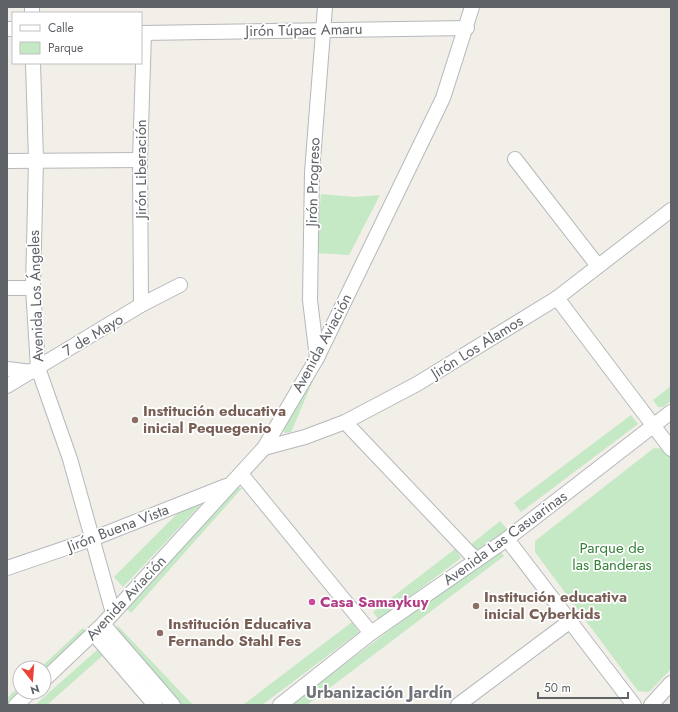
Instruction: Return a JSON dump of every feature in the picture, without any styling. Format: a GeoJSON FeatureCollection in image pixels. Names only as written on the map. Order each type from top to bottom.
{"type":"FeatureCollection","features":[{"type":"Feature","properties":{"kind":"street","name":"Jirón Progreso"},"geometry":{"type":"LineString","coordinates":[[317,358],[310,300],[312,172],[325,7]]}},
{"type":"Feature","properties":{"kind":"street","name":"Avenida Aviación"},"geometry":{"type":"LineString","coordinates":[[52,673],[104,624],[264,448],[317,358],[443,98],[467,28],[472,7]]}},
{"type":"Feature","properties":{"kind":"street","name":"Jirón Túpac Amaru"},"geometry":{"type":"LineString","coordinates":[[142,33],[467,28]]}},
{"type":"Feature","properties":{"kind":"street","name":"Avenida Los Ángeles"},"geometry":{"type":"LineString","coordinates":[[33,64],[36,160],[33,288],[35,370],[70,459],[114,613]]}},
{"type":"Feature","properties":{"kind":"street","name":"Jirón Liberación"},"geometry":{"type":"LineString","coordinates":[[141,305],[140,160],[142,64]]}},
{"type":"Feature","properties":{"kind":"street"},"geometry":{"type":"LineString","coordinates":[[7,161],[140,160]]}},
{"type":"Feature","properties":{"kind":"street"},"geometry":{"type":"LineString","coordinates":[[515,160],[598,266]]}},
{"type":"Feature","properties":{"kind":"street","name":"Jirón Los Alamos"},"geometry":{"type":"LineString","coordinates":[[264,448],[346,422],[417,384],[557,298],[671,210]]}},
{"type":"Feature","properties":{"kind":"street","name":"7 de Mayo"},"geometry":{"type":"LineString","coordinates":[[7,386],[141,305],[180,285]]}},
{"type":"Feature","properties":{"kind":"street"},"geometry":{"type":"LineString","coordinates":[[7,288],[33,288]]}},
{"type":"Feature","properties":{"kind":"street"},"geometry":{"type":"LineString","coordinates":[[557,298],[671,449]]}},
{"type":"Feature","properties":{"kind":"street"},"geometry":{"type":"LineString","coordinates":[[7,369],[35,370]]}},
{"type":"Feature","properties":{"kind":"street","name":"Avenida Las Casuarinas"},"geometry":{"type":"LineString","coordinates":[[280,705],[371,633],[507,538],[671,412]]}},
{"type":"Feature","properties":{"kind":"street"},"geometry":{"type":"LineString","coordinates":[[346,422],[476,560]]}},
{"type":"Feature","properties":{"kind":"street"},"geometry":{"type":"LineString","coordinates":[[241,474],[371,633]]}},
{"type":"Feature","properties":{"kind":"street","name":"Jirón Buena Vista"},"geometry":{"type":"LineString","coordinates":[[7,568],[92,539],[229,485]]}},
{"type":"Feature","properties":{"kind":"street"},"geometry":{"type":"LineString","coordinates":[[507,538],[634,705]]}},
{"type":"Feature","properties":{"kind":"street"},"geometry":{"type":"LineString","coordinates":[[458,705],[570,622]]}},
{"type":"Feature","properties":{"kind":"street"},"geometry":{"type":"LineString","coordinates":[[104,624],[173,705]]}},
{"type":"Feature","properties":{"kind":"street"},"geometry":{"type":"LineString","coordinates":[[94,634],[155,705]]}},
{"type":"Feature","properties":{"kind":"street"},"geometry":{"type":"LineString","coordinates":[[651,705],[671,683]]}},
{"type":"Feature","properties":{"kind":"green space"},"geometry":{"type":"Polygon","coordinates":[[[321,194],[354,197],[380,195],[349,255],[316,253],[321,194]]]}},
{"type":"Feature","properties":{"kind":"green space"},"geometry":{"type":"Polygon","coordinates":[[[325,353],[291,432],[285,433],[282,429],[325,353]]]}},
{"type":"Feature","properties":{"kind":"green space"},"geometry":{"type":"Polygon","coordinates":[[[671,386],[671,401],[663,407],[658,407],[653,400],[671,386]]]}},
{"type":"Feature","properties":{"kind":"green space"},"geometry":{"type":"Polygon","coordinates":[[[631,415],[638,424],[521,512],[514,503],[631,415]]]}},
{"type":"Feature","properties":{"kind":"green space","name":"Parque de las Banderas"},"geometry":{"type":"Polygon","coordinates":[[[654,448],[665,449],[671,457],[671,669],[649,692],[638,691],[535,552],[535,541],[654,448]]]}},
{"type":"Feature","properties":{"kind":"green space"},"geometry":{"type":"Polygon","coordinates":[[[235,487],[242,488],[131,613],[125,607],[235,487]]]}},
{"type":"Feature","properties":{"kind":"green space"},"geometry":{"type":"Polygon","coordinates":[[[209,496],[123,587],[114,577],[183,508],[209,496]]]}},
{"type":"Feature","properties":{"kind":"green space"},"geometry":{"type":"Polygon","coordinates":[[[500,521],[508,530],[477,556],[469,546],[500,521]]]}},
{"type":"Feature","properties":{"kind":"green space"},"geometry":{"type":"Polygon","coordinates":[[[498,548],[504,556],[307,705],[291,705],[498,548]]]}},
{"type":"Feature","properties":{"kind":"green space"},"geometry":{"type":"Polygon","coordinates":[[[455,549],[461,558],[379,620],[373,612],[455,549]]]}},
{"type":"Feature","properties":{"kind":"green space"},"geometry":{"type":"Polygon","coordinates":[[[352,622],[359,632],[262,705],[243,705],[352,622]]]}},
{"type":"Feature","properties":{"kind":"green space"},"geometry":{"type":"Polygon","coordinates":[[[117,625],[193,705],[181,705],[118,635],[117,625]]]}},
{"type":"Feature","properties":{"kind":"green space"},"geometry":{"type":"Polygon","coordinates":[[[83,628],[88,633],[52,667],[52,660],[49,660],[83,628]]]}},
{"type":"Feature","properties":{"kind":"green space"},"geometry":{"type":"Polygon","coordinates":[[[105,643],[110,649],[47,705],[35,705],[41,700],[52,700],[52,690],[105,643]]]}},
{"type":"Feature","properties":{"kind":"green space"},"geometry":{"type":"Polygon","coordinates":[[[12,693],[12,700],[14,700],[10,705],[7,705],[7,698],[12,693]]]}},
{"type":"Feature","properties":{"kind":"place","name":"Institución educativa inicial Pequegenio"},"geometry":{"type":"Point","coordinates":[135,420]}},
{"type":"Feature","properties":{"kind":"place","name":"Casa Samaykuy"},"geometry":{"type":"Point","coordinates":[312,602]}},
{"type":"Feature","properties":{"kind":"place","name":"Institución educativa inicial Cyberkids"},"geometry":{"type":"Point","coordinates":[476,606]}},
{"type":"Feature","properties":{"kind":"place","name":"Institución Educativa Fernando Stahl Fes"},"geometry":{"type":"Point","coordinates":[160,633]}},
{"type":"Feature","properties":{"kind":"district","name":"Urbanización Jardín"},"geometry":{"type":"Point","coordinates":[379,692]}}]}
